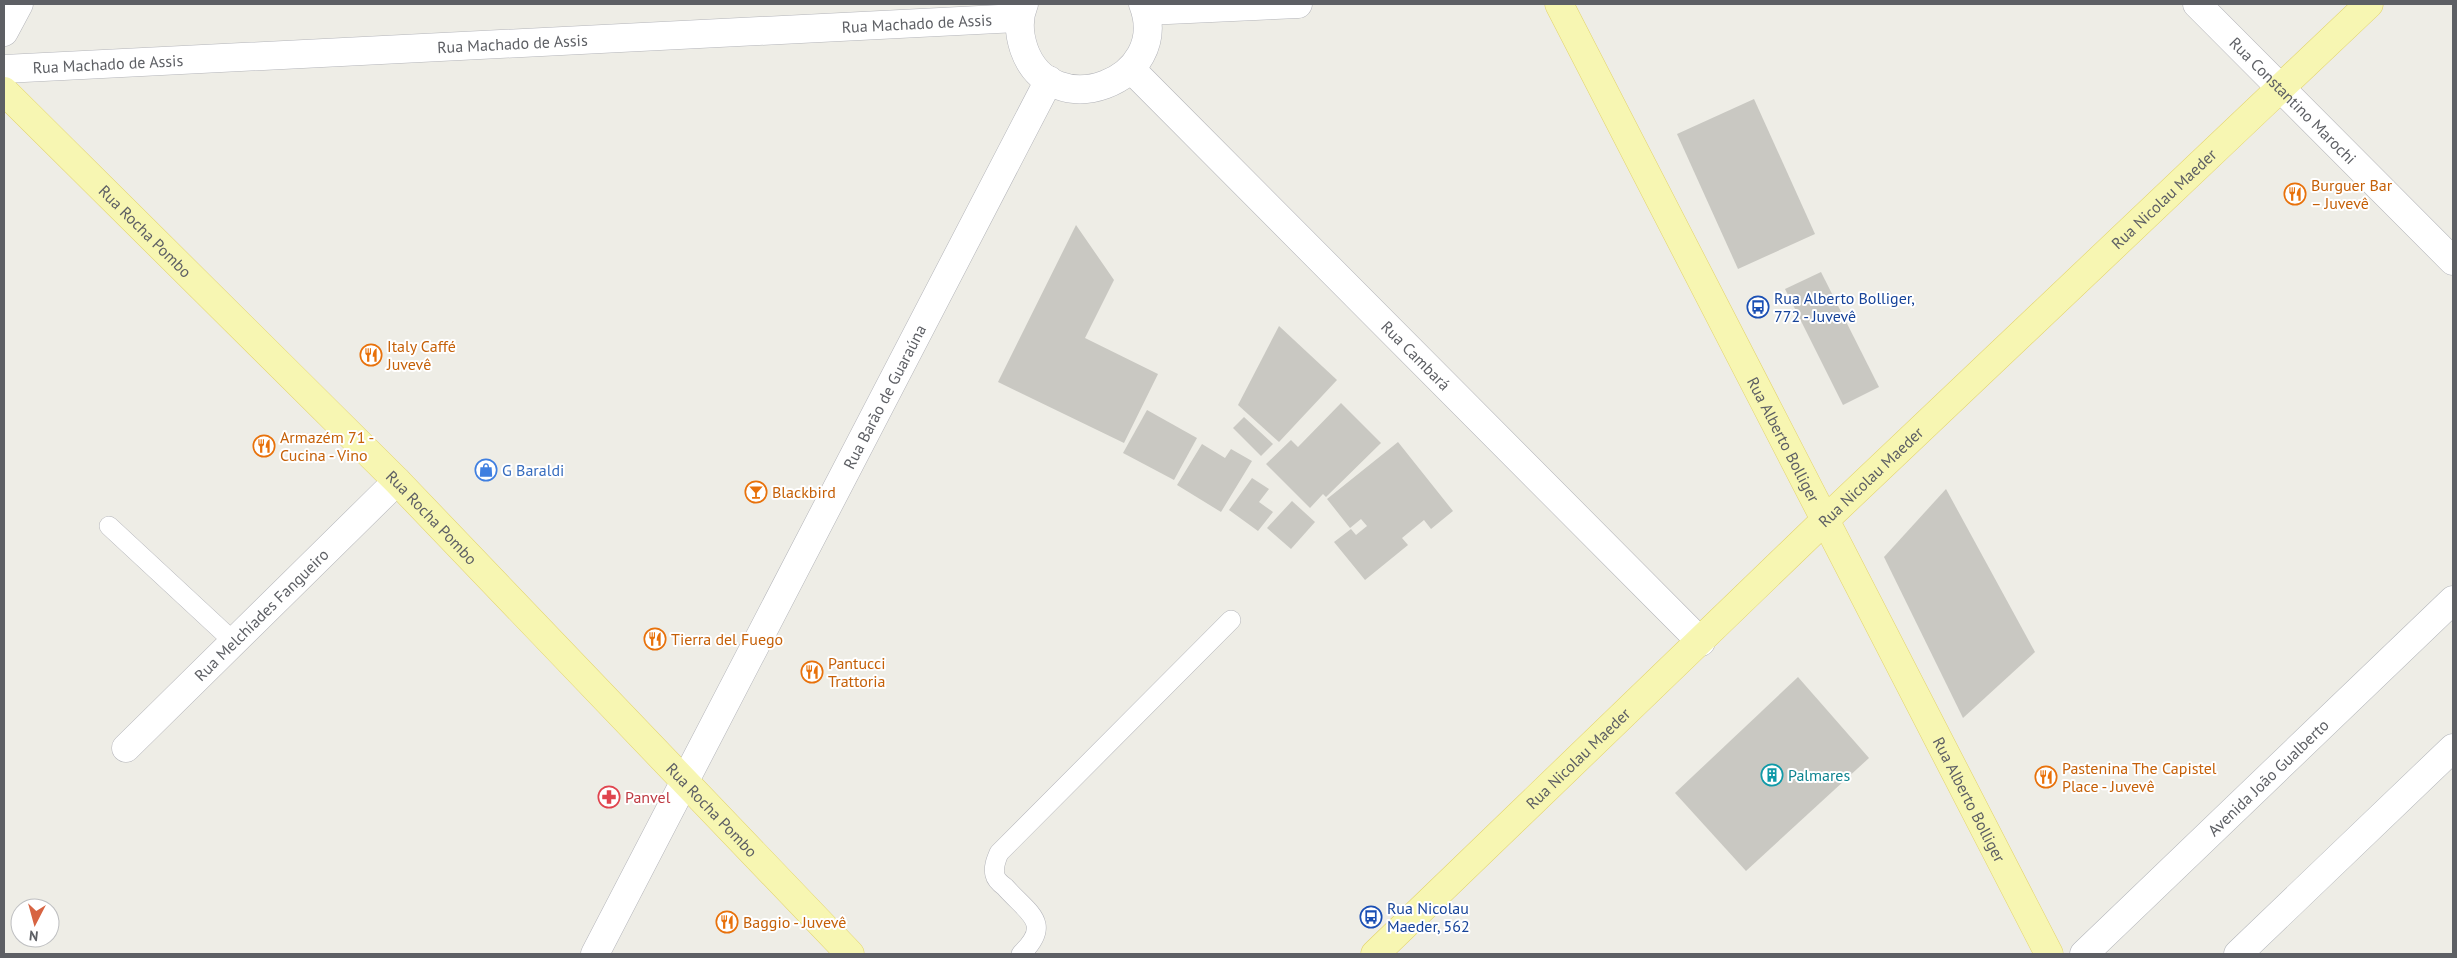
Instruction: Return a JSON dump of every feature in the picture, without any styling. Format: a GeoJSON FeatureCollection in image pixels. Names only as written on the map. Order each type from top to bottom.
{"type":"FeatureCollection","features":[{"type":"Feature","properties":{"kind":"main road","name":"Rua Alberto Bolliger"},"geometry":{"type":"LineString","coordinates":[[1559,4],[1824,521],[2050,954]]}},
{"type":"Feature","properties":{"kind":"main road","name":"Rua Nicolau Maeder"},"geometry":{"type":"LineString","coordinates":[[1375,954],[1701,642],[1824,521],[2369,4]]}},
{"type":"Feature","properties":{"kind":"main road","name":"Rua Rocha Pombo"},"geometry":{"type":"LineString","coordinates":[[4,91],[397,481],[684,783],[850,954]]}},
{"type":"Feature","properties":{"kind":"street"},"geometry":{"type":"LineString","coordinates":[[4,32],[19,4]]}},
{"type":"Feature","properties":{"kind":"street"},"geometry":{"type":"LineString","coordinates":[[1021,11],[1020,38],[1026,55],[1035,68],[1048,80],[1064,87],[1082,90],[1100,88],[1116,80],[1131,69],[1141,53],[1147,35],[1144,8],[1298,4]]}},
{"type":"Feature","properties":{"kind":"street","name":"Rua Constantino Marochi"},"geometry":{"type":"LineString","coordinates":[[2197,4],[2453,261]]}},
{"type":"Feature","properties":{"kind":"street","name":"Rua Machado de Assis"},"geometry":{"type":"LineString","coordinates":[[4,69],[1021,11]]}},
{"type":"Feature","properties":{"kind":"street","name":"Rua Cambará"},"geometry":{"type":"LineString","coordinates":[[1131,69],[1701,642]]}},
{"type":"Feature","properties":{"kind":"street","name":"Rua Barão de Guaraúna"},"geometry":{"type":"LineString","coordinates":[[595,954],[1048,80]]}},
{"type":"Feature","properties":{"kind":"street","name":"Rua Melchíades Fangueiro"},"geometry":{"type":"LineString","coordinates":[[126,748],[397,481]]}},
{"type":"Feature","properties":{"kind":"street","name":"Avenida João Gualberto"},"geometry":{"type":"LineString","coordinates":[[2084,954],[2453,600]]}},
{"type":"Feature","properties":{"kind":"street"},"geometry":{"type":"LineString","coordinates":[[2238,954],[2453,748]]}},
{"type":"Feature","properties":{"kind":"lane"},"geometry":{"type":"LineString","coordinates":[[109,526],[234,642]]}},
{"type":"Feature","properties":{"kind":"lane"},"geometry":{"type":"LineString","coordinates":[[1021,954],[1034,942],[1038,931],[1035,921],[995,877],[994,865],[999,853],[1231,620]]}},
{"type":"Feature","properties":{"kind":"building"},"geometry":{"type":"Polygon","coordinates":[[[1754,99],[1815,234],[1738,269],[1677,134],[1754,99]]]}},
{"type":"Feature","properties":{"kind":"building"},"geometry":{"type":"Polygon","coordinates":[[[1076,225],[1114,280],[1085,338],[1158,374],[1124,443],[998,382],[1076,225]]]}},
{"type":"Feature","properties":{"kind":"building"},"geometry":{"type":"Polygon","coordinates":[[[1821,272],[1879,387],[1843,405],[1785,289],[1821,272]]]}},
{"type":"Feature","properties":{"kind":"building"},"geometry":{"type":"Polygon","coordinates":[[[1279,326],[1337,380],[1279,442],[1238,405],[1279,326]]]}},
{"type":"Feature","properties":{"kind":"building"},"geometry":{"type":"Polygon","coordinates":[[[1341,403],[1381,443],[1326,497],[1323,494],[1310,508],[1266,464],[1291,440],[1298,447],[1341,403]]]}},
{"type":"Feature","properties":{"kind":"building"},"geometry":{"type":"Polygon","coordinates":[[[1147,410],[1197,438],[1174,480],[1123,453],[1147,410]]]}},
{"type":"Feature","properties":{"kind":"building"},"geometry":{"type":"Polygon","coordinates":[[[1244,417],[1273,444],[1261,456],[1233,428],[1244,417]]]}},
{"type":"Feature","properties":{"kind":"building"},"geometry":{"type":"Polygon","coordinates":[[[1398,442],[1453,511],[1431,529],[1424,520],[1402,538],[1408,545],[1365,580],[1334,542],[1351,529],[1356,535],[1367,526],[1361,519],[1350,528],[1327,499],[1398,442]]]}},
{"type":"Feature","properties":{"kind":"building"},"geometry":{"type":"Polygon","coordinates":[[[1202,444],[1225,458],[1231,449],[1252,461],[1221,512],[1177,485],[1202,444]]]}},
{"type":"Feature","properties":{"kind":"building"},"geometry":{"type":"Polygon","coordinates":[[[1252,478],[1269,489],[1259,502],[1273,512],[1258,531],[1229,510],[1252,478]]]}},
{"type":"Feature","properties":{"kind":"building"},"geometry":{"type":"Polygon","coordinates":[[[1946,489],[2035,652],[1963,718],[1884,557],[1946,489]]]}},
{"type":"Feature","properties":{"kind":"building"},"geometry":{"type":"Polygon","coordinates":[[[1292,501],[1315,522],[1291,549],[1267,528],[1292,501]]]}},
{"type":"Feature","properties":{"kind":"building","name":"Palmares"},"geometry":{"type":"Polygon","coordinates":[[[1798,677],[1869,758],[1746,871],[1675,793],[1798,677]]]}},
{"type":"Feature","properties":{"kind":"place","name":"Burguer Bar – Juvevê"},"geometry":{"type":"Point","coordinates":[2295,194]}},
{"type":"Feature","properties":{"kind":"place","name":"Rua Alberto Bolliger, 772 - Juvevê"},"geometry":{"type":"Point","coordinates":[1758,307]}},
{"type":"Feature","properties":{"kind":"place","name":"Italy Caffé Juvevê"},"geometry":{"type":"Point","coordinates":[371,355]}},
{"type":"Feature","properties":{"kind":"place","name":"Armazém 71 - Cucina - Vino"},"geometry":{"type":"Point","coordinates":[264,446]}},
{"type":"Feature","properties":{"kind":"place","name":"G Baraldi"},"geometry":{"type":"Point","coordinates":[486,470]}},
{"type":"Feature","properties":{"kind":"place","name":"Blackbird"},"geometry":{"type":"Point","coordinates":[756,492]}},
{"type":"Feature","properties":{"kind":"place","name":"Tierra del Fuego"},"geometry":{"type":"Point","coordinates":[655,639]}},
{"type":"Feature","properties":{"kind":"place","name":"Pantucci Trattoria"},"geometry":{"type":"Point","coordinates":[812,672]}},
{"type":"Feature","properties":{"kind":"place","name":"Palmares"},"geometry":{"type":"Point","coordinates":[1772,775]}},
{"type":"Feature","properties":{"kind":"place","name":"Pastenina The Capistel Place - Juvevê"},"geometry":{"type":"Point","coordinates":[2046,777]}},
{"type":"Feature","properties":{"kind":"place","name":"Panvel"},"geometry":{"type":"Point","coordinates":[609,797]}},
{"type":"Feature","properties":{"kind":"place","name":"Rua Nicolau Maeder, 562"},"geometry":{"type":"Point","coordinates":[1371,917]}},
{"type":"Feature","properties":{"kind":"place","name":"Baggio - Juvevê"},"geometry":{"type":"Point","coordinates":[727,922]}}]}
